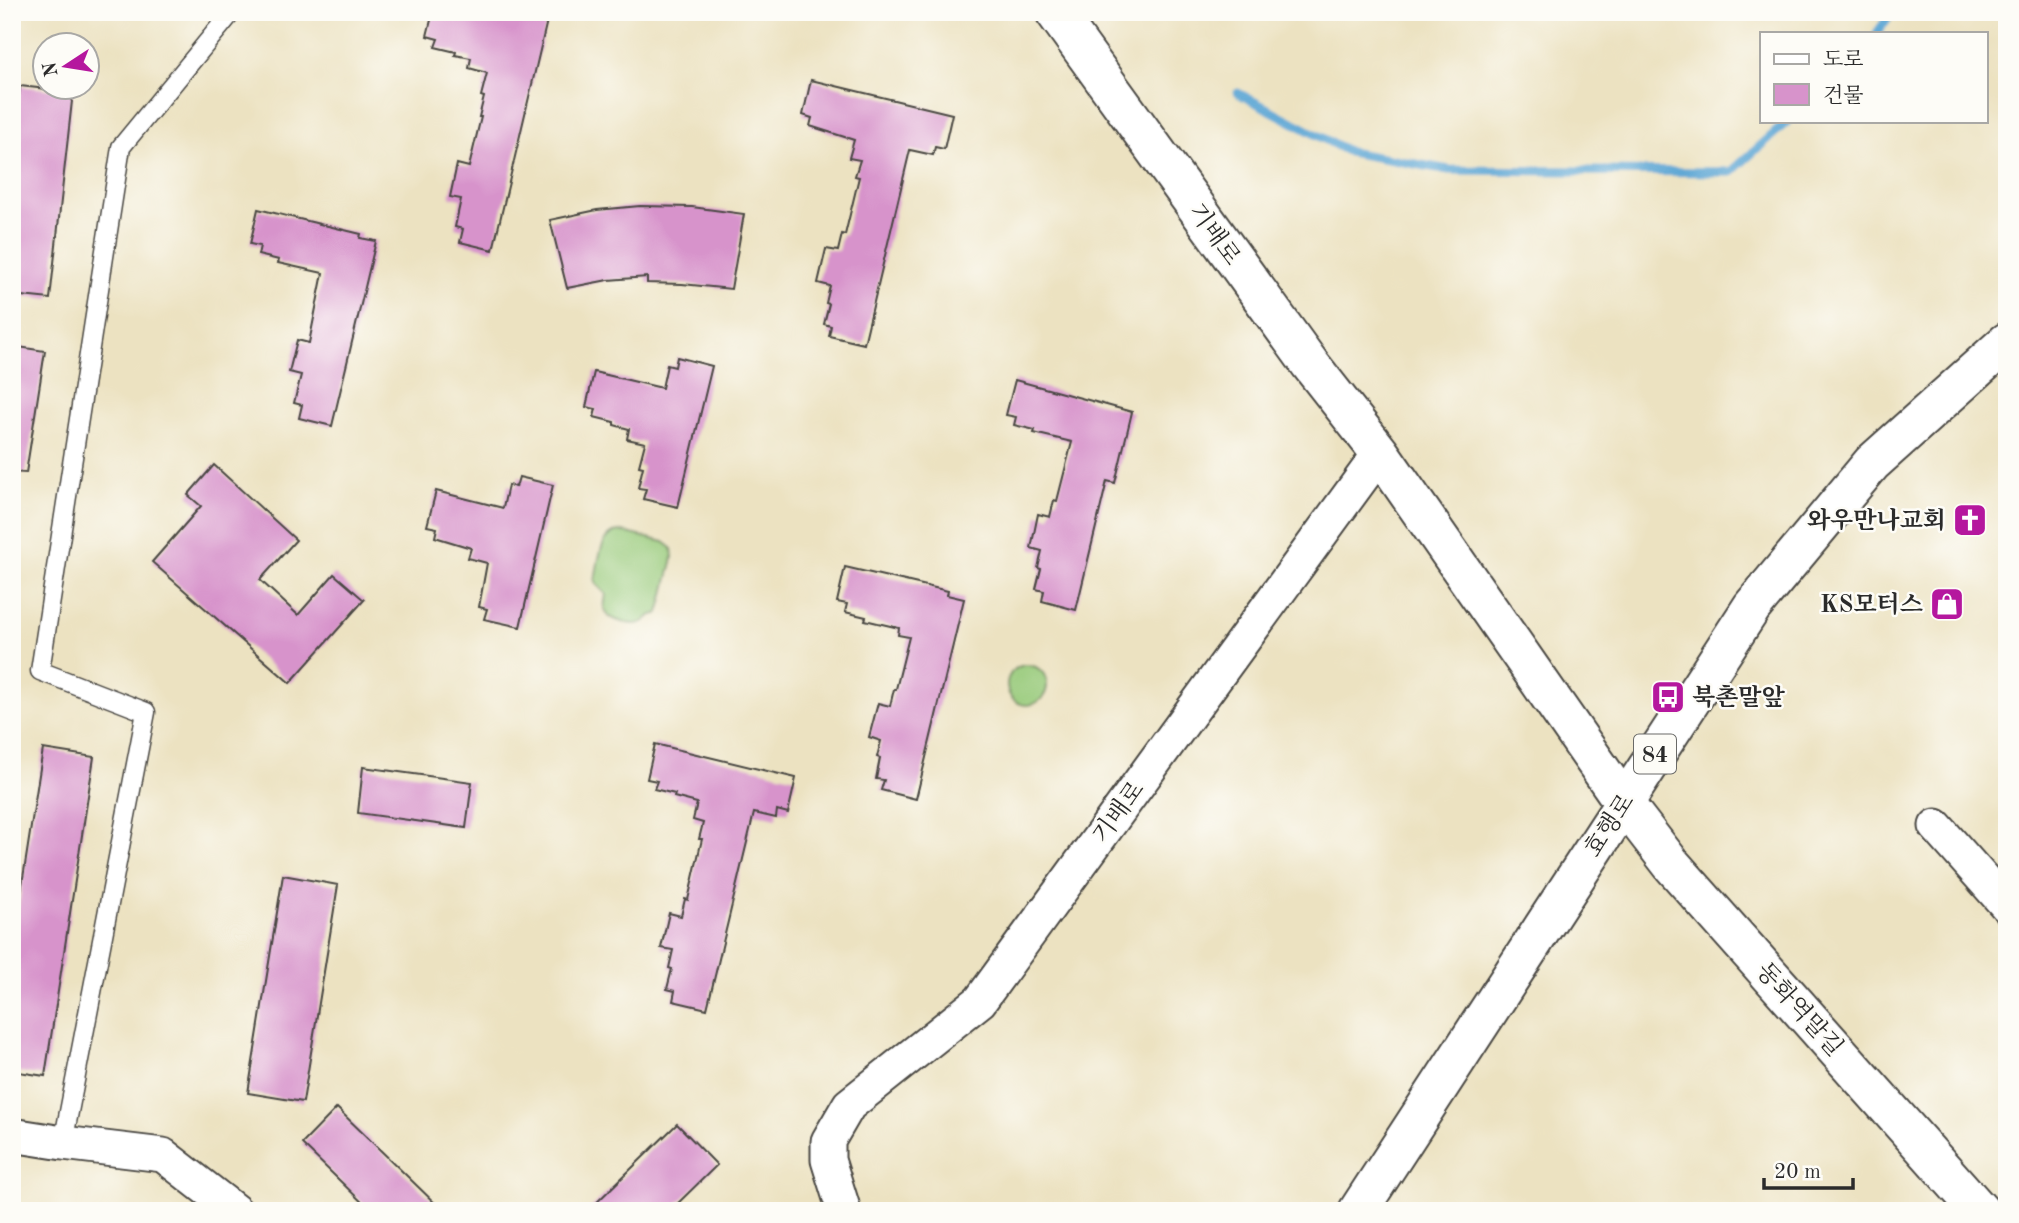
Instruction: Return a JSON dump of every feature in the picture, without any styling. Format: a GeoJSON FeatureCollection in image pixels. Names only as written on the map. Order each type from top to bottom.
{"type":"FeatureCollection","features":[{"type":"Feature","properties":{"kind":"street","name":"기배로"},"geometry":{"type":"LineString","coordinates":[[1055,12],[1310,364],[1380,453],[1624,803]]}},
{"type":"Feature","properties":{"kind":"street","name":"효행로"},"geometry":{"type":"LineString","coordinates":[[1358,1211],[1760,596],[1872,463],[2007,342]]}},
{"type":"Feature","properties":{"kind":"street","name":"기배로"},"geometry":{"type":"LineString","coordinates":[[844,1211],[828,1160],[828,1141],[849,1105],[980,1001],[1380,453]]}},
{"type":"Feature","properties":{"kind":"street","name":"동화역말길"},"geometry":{"type":"LineString","coordinates":[[1624,803],[1672,865],[1980,1211]]}},
{"type":"Feature","properties":{"kind":"street"},"geometry":{"type":"LineString","coordinates":[[1936,826],[2007,906]]}},
{"type":"Feature","properties":{"kind":"street"},"geometry":{"type":"LineString","coordinates":[[12,1135],[163,1155],[234,1211]]}},
{"type":"Feature","properties":{"kind":"lane"},"geometry":{"type":"LineString","coordinates":[[63,1143],[146,712],[40,671],[121,147],[232,12]]}},
{"type":"Feature","properties":{"kind":"green space"},"geometry":{"type":"Polygon","coordinates":[[[619,531],[664,542],[672,548],[673,558],[660,610],[658,614],[635,624],[609,617],[604,608],[606,594],[595,579],[604,543],[619,531]]]}},
{"type":"Feature","properties":{"kind":"green space"},"geometry":{"type":"Polygon","coordinates":[[[1027,665],[1041,671],[1047,685],[1041,699],[1027,705],[1013,699],[1007,685],[1013,671],[1027,665]]]}},
{"type":"Feature","properties":{"kind":"building"},"geometry":{"type":"Polygon","coordinates":[[[433,12],[481,12],[503,17],[504,12],[549,12],[493,250],[460,242],[463,229],[455,227],[461,199],[450,197],[457,164],[469,167],[481,117],[484,97],[481,96],[487,73],[469,68],[471,58],[435,47],[438,39],[427,36],[433,12]]]}},
{"type":"Feature","properties":{"kind":"building"},"geometry":{"type":"Polygon","coordinates":[[[811,80],[952,114],[944,149],[935,147],[933,155],[910,150],[864,344],[829,336],[831,326],[824,324],[830,286],[818,283],[826,249],[838,251],[842,234],[845,235],[859,177],[855,176],[860,160],[849,158],[854,140],[810,126],[812,118],[803,115],[811,80]]]}},
{"type":"Feature","properties":{"kind":"building"},"geometry":{"type":"Polygon","coordinates":[[[20,86],[32,87],[32,102],[72,102],[50,299],[12,295],[12,161],[20,86]]]}},
{"type":"Feature","properties":{"kind":"building"},"geometry":{"type":"Polygon","coordinates":[[[640,206],[692,207],[744,214],[731,289],[647,283],[647,277],[608,280],[567,288],[550,220],[597,210],[640,206]]]}},
{"type":"Feature","properties":{"kind":"building"},"geometry":{"type":"Polygon","coordinates":[[[258,209],[361,234],[360,238],[376,241],[332,426],[299,418],[302,405],[294,403],[301,375],[289,372],[297,340],[309,343],[323,273],[278,263],[279,260],[258,255],[260,246],[250,244],[258,209]]]}},
{"type":"Feature","properties":{"kind":"building"},"geometry":{"type":"Polygon","coordinates":[[[12,346],[45,351],[26,473],[12,472],[12,346]]]}},
{"type":"Feature","properties":{"kind":"building"},"geometry":{"type":"Polygon","coordinates":[[[677,357],[712,366],[678,507],[643,499],[646,489],[638,488],[643,467],[639,466],[645,443],[627,439],[629,429],[594,417],[596,409],[586,407],[594,372],[662,388],[667,365],[675,367],[677,357]]]}},
{"type":"Feature","properties":{"kind":"building"},"geometry":{"type":"Polygon","coordinates":[[[1015,380],[1132,412],[1115,483],[1107,481],[1076,610],[1042,601],[1044,591],[1036,589],[1042,551],[1031,548],[1038,514],[1050,517],[1054,500],[1057,501],[1072,442],[1014,425],[1016,417],[1006,415],[1015,380]]]}},
{"type":"Feature","properties":{"kind":"building"},"geometry":{"type":"Polygon","coordinates":[[[214,465],[296,540],[260,580],[298,615],[334,574],[364,600],[290,683],[152,562],[201,506],[188,495],[214,465]]]}},
{"type":"Feature","properties":{"kind":"building"},"geometry":{"type":"Polygon","coordinates":[[[519,477],[553,485],[520,627],[484,619],[487,609],[479,607],[487,563],[468,558],[471,548],[435,537],[437,528],[427,526],[436,491],[503,508],[508,485],[516,487],[519,477]]]}},
{"type":"Feature","properties":{"kind":"building"},"geometry":{"type":"Polygon","coordinates":[[[845,567],[948,591],[947,595],[964,599],[916,799],[881,790],[884,780],[876,779],[881,741],[869,737],[878,703],[890,706],[909,637],[898,635],[899,628],[845,612],[847,604],[837,602],[845,567]]]}},
{"type":"Feature","properties":{"kind":"building"},"geometry":{"type":"Polygon","coordinates":[[[655,744],[796,778],[788,813],[777,810],[776,818],[754,813],[707,1009],[673,1001],[675,991],[667,989],[673,950],[661,948],[669,913],[681,916],[685,899],[688,900],[703,823],[693,820],[697,803],[654,789],[657,781],[647,779],[655,744]]]}},
{"type":"Feature","properties":{"kind":"building"},"geometry":{"type":"Polygon","coordinates":[[[43,749],[94,757],[45,1076],[12,1071],[12,949],[43,749]]]}},
{"type":"Feature","properties":{"kind":"building"},"geometry":{"type":"Polygon","coordinates":[[[363,767],[472,782],[466,828],[358,813],[363,767]]]}},
{"type":"Feature","properties":{"kind":"building"},"geometry":{"type":"Polygon","coordinates":[[[283,875],[338,885],[303,1102],[248,1093],[283,875]]]}},
{"type":"Feature","properties":{"kind":"building"},"geometry":{"type":"Polygon","coordinates":[[[337,1108],[443,1211],[371,1211],[302,1144],[337,1108]]]}},
{"type":"Feature","properties":{"kind":"building"},"geometry":{"type":"Polygon","coordinates":[[[677,1124],[717,1165],[670,1211],[588,1211],[677,1124]]]}},
{"type":"Feature","properties":{"kind":"waterway"},"geometry":{"type":"LineString","coordinates":[[1878,32],[1892,12]]}},
{"type":"Feature","properties":{"kind":"waterway"},"geometry":{"type":"LineString","coordinates":[[1238,93],[1349,152],[1449,170],[1731,172],[1787,122]]}},
{"type":"Feature","properties":{"kind":"place","name":"와우만나교회"},"geometry":{"type":"Point","coordinates":[1970,520]}},
{"type":"Feature","properties":{"kind":"place","name":"KS모터스"},"geometry":{"type":"Point","coordinates":[1947,604]}},
{"type":"Feature","properties":{"kind":"place","name":"북촌말앞"},"geometry":{"type":"Point","coordinates":[1668,697]}}]}
